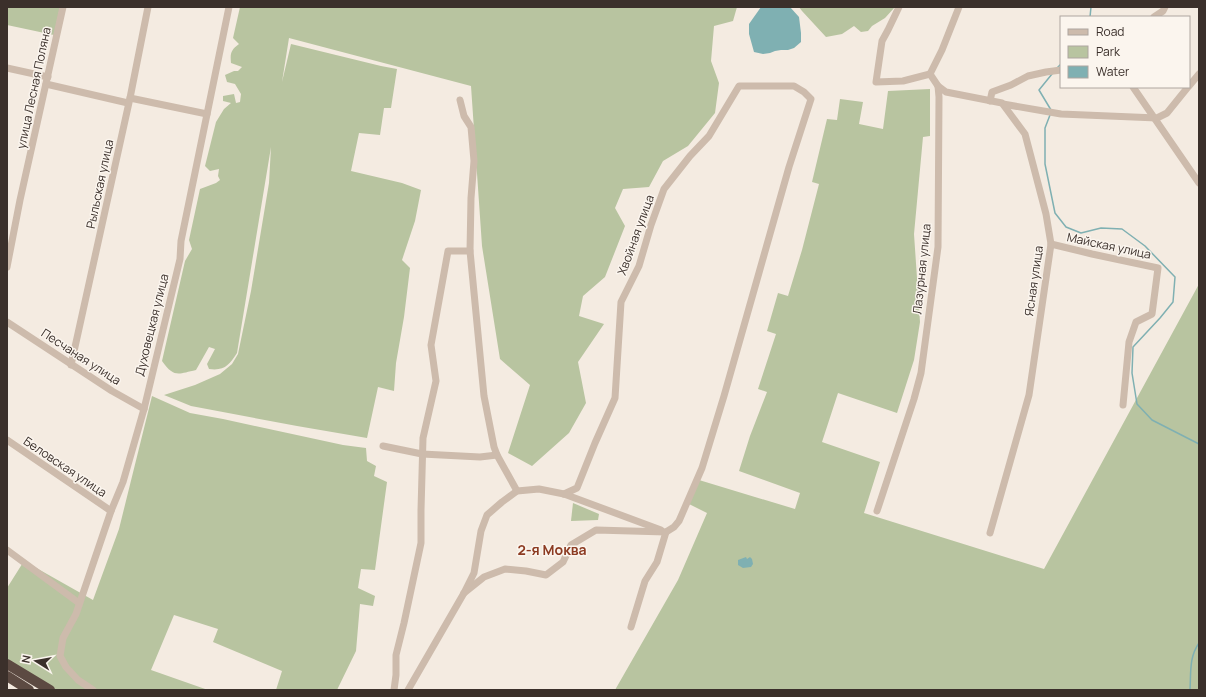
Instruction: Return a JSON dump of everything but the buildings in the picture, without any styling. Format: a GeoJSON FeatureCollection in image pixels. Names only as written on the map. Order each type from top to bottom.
{"type":"FeatureCollection","features":[{"type":"Feature","properties":{"kind":"highway"},"geometry":{"type":"LineString","coordinates":[[7,664],[50,690]]}},
{"type":"Feature","properties":{"kind":"highway"},"geometry":{"type":"LineString","coordinates":[[7,676],[29,690]]}},
{"type":"Feature","properties":{"kind":"street","name":"улица Лесная Поляна"},"geometry":{"type":"LineString","coordinates":[[7,267],[63,7]]}},
{"type":"Feature","properties":{"kind":"street","name":"Рыльская улица"},"geometry":{"type":"LineString","coordinates":[[71,365],[148,7]]}},
{"type":"Feature","properties":{"kind":"street","name":"Духовецкая улица"},"geometry":{"type":"LineString","coordinates":[[93,690],[78,680],[66,667],[60,656],[63,638],[76,614],[111,511],[123,482],[144,409],[180,259],[182,241],[229,7]]}},
{"type":"Feature","properties":{"kind":"street"},"geometry":{"type":"LineString","coordinates":[[899,7],[882,41],[876,82],[902,81],[930,74],[942,50],[959,7]]}},
{"type":"Feature","properties":{"kind":"street"},"geometry":{"type":"LineString","coordinates":[[1156,16],[1163,11],[1165,7]]}},
{"type":"Feature","properties":{"kind":"street"},"geometry":{"type":"LineString","coordinates":[[7,68],[129,101],[207,114]]}},
{"type":"Feature","properties":{"kind":"street"},"geometry":{"type":"LineString","coordinates":[[990,101],[992,92],[1011,85],[1028,76],[1060,70]]}},
{"type":"Feature","properties":{"kind":"street","name":"Лазурная улица"},"geometry":{"type":"LineString","coordinates":[[877,511],[914,399],[921,372],[938,247],[940,97],[938,86],[930,74]]}},
{"type":"Feature","properties":{"kind":"street"},"geometry":{"type":"LineString","coordinates":[[1190,85],[1199,74]]}},
{"type":"Feature","properties":{"kind":"street","name":"Хвойная улица"},"geometry":{"type":"LineString","coordinates":[[564,494],[577,488],[615,398],[621,302],[639,266],[651,225],[664,189],[690,156],[709,136],[739,86],[794,86],[804,92],[811,99],[789,167],[729,380],[702,468],[679,521],[674,527],[666,532]]}},
{"type":"Feature","properties":{"kind":"street"},"geometry":{"type":"LineString","coordinates":[[938,86],[946,92],[1061,114],[1154,118],[1157,118],[1167,112],[1187,88]]}},
{"type":"Feature","properties":{"kind":"street"},"geometry":{"type":"LineString","coordinates":[[1134,88],[1199,183]]}},
{"type":"Feature","properties":{"kind":"street"},"geometry":{"type":"LineString","coordinates":[[460,100],[464,116],[471,127],[474,161],[471,198],[470,251],[484,396],[494,447],[516,491]]}},
{"type":"Feature","properties":{"kind":"street","name":"Ясная улица"},"geometry":{"type":"LineString","coordinates":[[990,533],[1029,395],[1051,244],[1046,214],[1025,134],[1003,104]]}},
{"type":"Feature","properties":{"kind":"street","name":"Майская улица"},"geometry":{"type":"LineString","coordinates":[[1051,244],[1158,268],[1152,314],[1136,322],[1129,342],[1123,405]]}},
{"type":"Feature","properties":{"kind":"street"},"geometry":{"type":"LineString","coordinates":[[394,690],[396,655],[421,543],[423,438],[436,381],[431,345],[448,251],[470,251]]}},
{"type":"Feature","properties":{"kind":"street","name":"Песчаная улица"},"geometry":{"type":"LineString","coordinates":[[7,322],[71,365],[144,409]]}},
{"type":"Feature","properties":{"kind":"street","name":"Беловская улица"},"geometry":{"type":"LineString","coordinates":[[7,440],[111,511]]}},
{"type":"Feature","properties":{"kind":"street"},"geometry":{"type":"LineString","coordinates":[[383,446],[422,454],[480,457],[497,455]]}},
{"type":"Feature","properties":{"kind":"street"},"geometry":{"type":"LineString","coordinates":[[408,690],[474,573],[481,531],[487,515],[516,491],[539,489],[564,494],[666,532]]}},
{"type":"Feature","properties":{"kind":"street"},"geometry":{"type":"LineString","coordinates":[[464,593],[484,577],[505,569],[546,575],[563,562],[571,545],[596,530],[666,532]]}},
{"type":"Feature","properties":{"kind":"street"},"geometry":{"type":"LineString","coordinates":[[631,627],[645,582],[657,562],[666,532]]}},
{"type":"Feature","properties":{"kind":"street"},"geometry":{"type":"LineString","coordinates":[[7,550],[79,603]]}},
{"type":"Feature","properties":{"kind":"green space"},"geometry":{"type":"Polygon","coordinates":[[[7,7],[60,7],[54,35],[7,25],[7,7]]]}},
{"type":"Feature","properties":{"kind":"green space"},"geometry":{"type":"Polygon","coordinates":[[[240,7],[737,7],[733,21],[714,26],[711,61],[719,83],[715,113],[688,146],[663,161],[649,187],[623,189],[615,208],[625,226],[605,277],[583,296],[579,316],[604,324],[578,362],[586,403],[569,433],[532,466],[508,453],[530,385],[500,359],[482,246],[471,86],[289,38],[282,82],[291,44],[397,69],[391,108],[384,108],[380,135],[359,133],[351,171],[402,183],[421,190],[415,221],[402,260],[410,268],[404,317],[396,363],[394,391],[378,387],[367,438],[191,406],[164,395],[195,385],[220,374],[232,364],[238,354],[251,291],[269,183],[271,147],[237,353],[229,364],[219,369],[209,369],[207,364],[215,349],[209,347],[196,370],[185,373],[177,373],[173,372],[166,366],[162,361],[185,261],[192,249],[189,240],[200,189],[220,180],[218,176],[219,169],[210,171],[205,166],[216,122],[224,109],[231,103],[223,101],[223,96],[234,94],[236,103],[240,102],[241,94],[235,84],[227,82],[225,75],[238,71],[242,67],[231,63],[231,54],[234,48],[239,44],[233,38],[240,7]]]}},
{"type":"Feature","properties":{"kind":"green space"},"geometry":{"type":"Polygon","coordinates":[[[799,7],[895,7],[885,18],[872,26],[868,31],[861,32],[854,26],[842,34],[826,37],[799,7]]]}},
{"type":"Feature","properties":{"kind":"green space"},"geometry":{"type":"Polygon","coordinates":[[[930,89],[930,136],[923,137],[914,234],[920,322],[914,360],[897,413],[838,393],[822,442],[880,462],[864,513],[1044,569],[1199,284],[1199,690],[615,690],[678,580],[707,513],[689,504],[699,480],[795,509],[800,493],[739,471],[750,436],[767,392],[758,389],[776,334],[767,331],[778,293],[788,296],[802,250],[819,184],[812,182],[827,119],[837,120],[840,99],[863,102],[859,124],[883,129],[888,91],[930,89]]]}},
{"type":"Feature","properties":{"kind":"green space"},"geometry":{"type":"Polygon","coordinates":[[[152,396],[190,413],[343,445],[366,448],[367,461],[376,466],[374,476],[387,482],[375,570],[361,569],[358,588],[375,596],[373,606],[360,604],[356,651],[337,690],[276,690],[282,671],[213,642],[218,629],[174,615],[151,670],[208,690],[48,690],[7,665],[7,588],[24,561],[93,600],[119,529],[152,396]]]}},
{"type":"Feature","properties":{"kind":"green space"},"geometry":{"type":"Polygon","coordinates":[[[573,503],[599,514],[598,520],[571,521],[573,503]]]}},
{"type":"Feature","properties":{"kind":"water"},"geometry":{"type":"Polygon","coordinates":[[[761,7],[790,7],[799,17],[801,42],[794,48],[788,50],[763,54],[754,52],[749,34],[749,24],[761,7]]]}},
{"type":"Feature","properties":{"kind":"water"},"geometry":{"type":"Polygon","coordinates":[[[746,557],[747,559],[750,557],[752,559],[753,564],[751,567],[743,568],[738,565],[738,560],[746,557]]]}},
{"type":"Feature","properties":{"kind":"waterway"},"geometry":{"type":"LineString","coordinates":[[1090,16],[1091,7]]}},
{"type":"Feature","properties":{"kind":"waterway"},"geometry":{"type":"LineString","coordinates":[[1057,68],[1060,65]]}},
{"type":"Feature","properties":{"kind":"waterway"},"geometry":{"type":"LineString","coordinates":[[1051,110],[1039,90],[1052,74]]}},
{"type":"Feature","properties":{"kind":"waterway"},"geometry":{"type":"LineString","coordinates":[[1050,115],[1045,128],[1045,164],[1055,213],[1066,227],[1081,233],[1101,228],[1122,229],[1145,246],[1175,277],[1173,302],[1133,347],[1132,373],[1137,404],[1152,420],[1199,444]]}},
{"type":"Feature","properties":{"kind":"waterway"},"geometry":{"type":"LineString","coordinates":[[1190,690],[1192,660],[1199,643]]}},
{"type":"Feature","properties":{"kind":"district","name":"2-я Моква"},"geometry":{"type":"Point","coordinates":[552,550]}}]}
